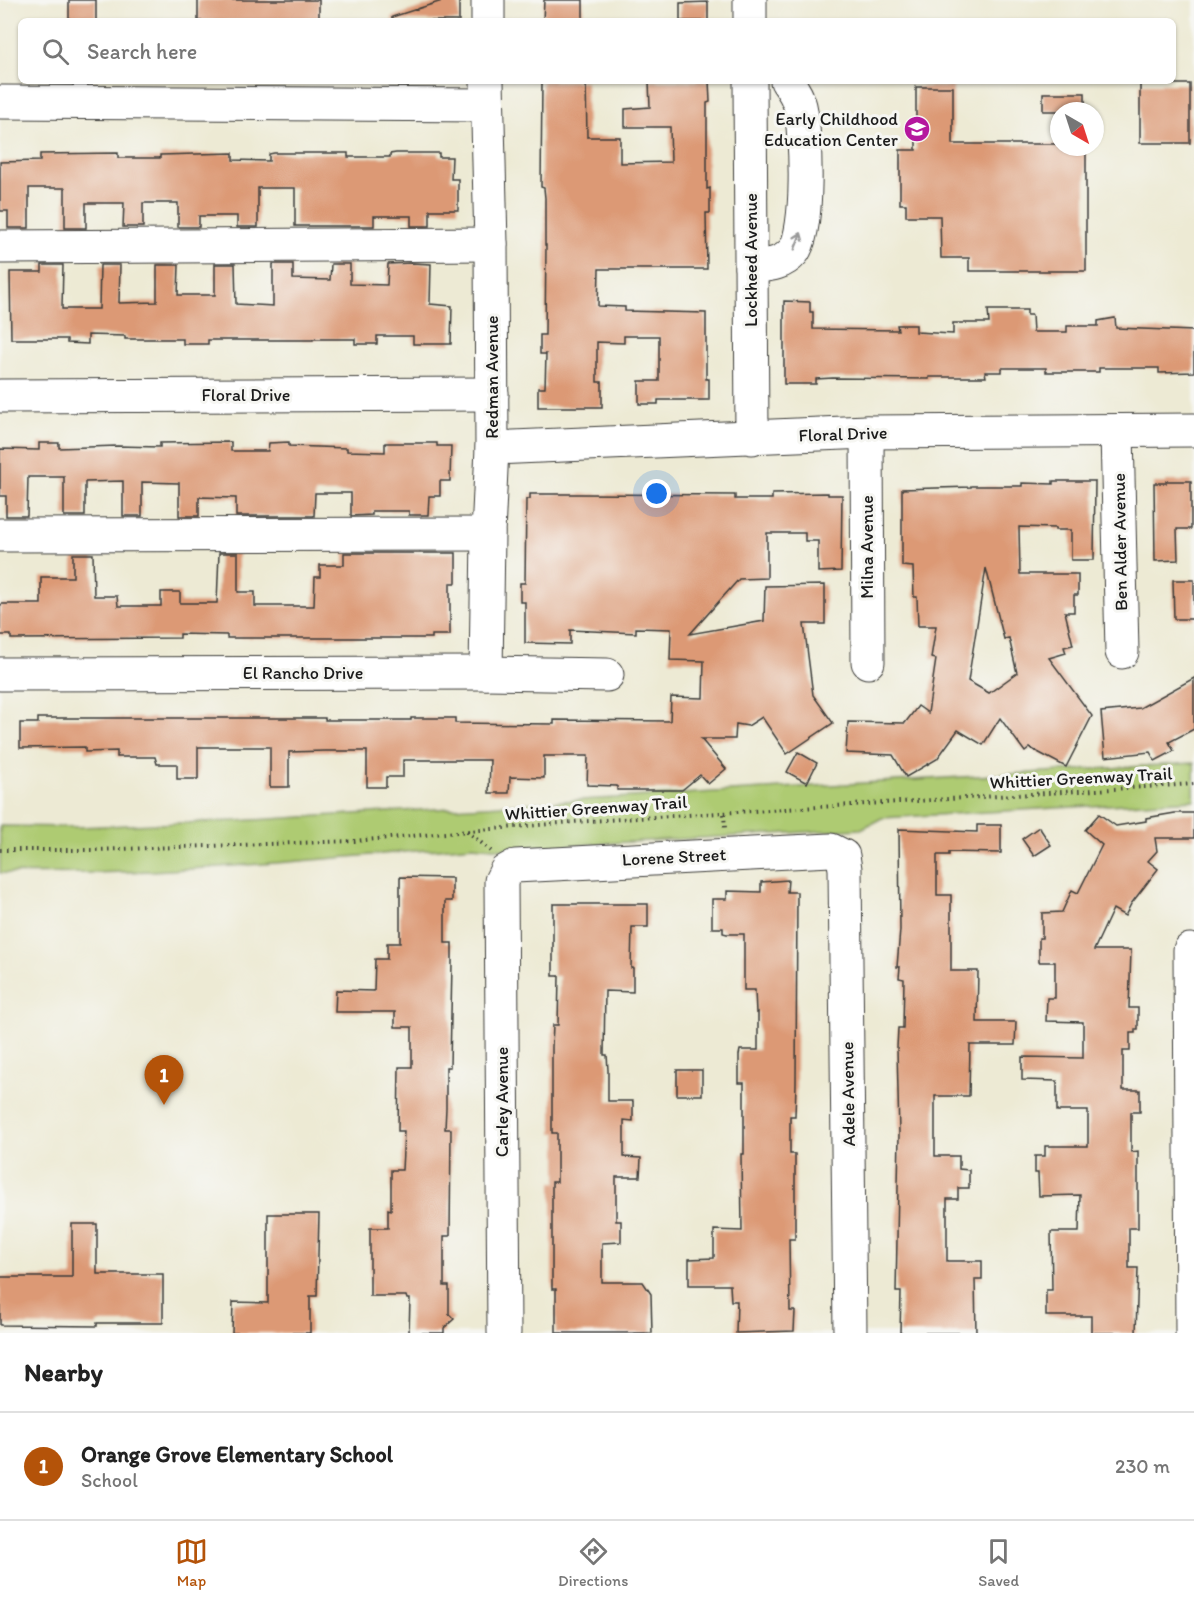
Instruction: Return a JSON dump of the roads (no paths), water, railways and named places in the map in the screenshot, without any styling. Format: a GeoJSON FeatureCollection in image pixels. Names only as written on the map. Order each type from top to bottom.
{"type":"FeatureCollection","features":[{"type":"Feature","properties":{"kind":"street"},"geometry":{"type":"LineString","coordinates":[[488,0],[488,18]]}},
{"type":"Feature","properties":{"kind":"street"},"geometry":{"type":"LineString","coordinates":[[750,0],[750,18]]}},
{"type":"Feature","properties":{"kind":"street","name":"Lockheed Avenue"},"geometry":{"type":"LineString","coordinates":[[750,84],[752,438]]}},
{"type":"Feature","properties":{"kind":"street"},"geometry":{"type":"LineString","coordinates":[[751,267],[780,263],[794,251],[801,237],[803,123],[800,102],[789,84]]}},
{"type":"Feature","properties":{"kind":"street"},"geometry":{"type":"LineString","coordinates":[[0,102],[487,93]]}},
{"type":"Feature","properties":{"kind":"street","name":"Redman Avenue"},"geometry":{"type":"LineString","coordinates":[[486,673],[492,448],[491,244],[487,93]]}},
{"type":"Feature","properties":{"kind":"street"},"geometry":{"type":"LineString","coordinates":[[0,247],[491,244]]}},
{"type":"Feature","properties":{"kind":"street","name":"Floral Drive"},"geometry":{"type":"LineString","coordinates":[[0,396],[492,394]]}},
{"type":"Feature","properties":{"kind":"street","name":"Floral Drive"},"geometry":{"type":"LineString","coordinates":[[492,448],[867,432],[1194,430]]}},
{"type":"Feature","properties":{"kind":"street","name":"Milna Avenue"},"geometry":{"type":"LineString","coordinates":[[867,432],[868,662]]}},
{"type":"Feature","properties":{"kind":"street","name":"Ben Alder Avenue"},"geometry":{"type":"LineString","coordinates":[[1117,432],[1122,652]]}},
{"type":"Feature","properties":{"kind":"street"},"geometry":{"type":"LineString","coordinates":[[0,535],[488,534]]}},
{"type":"Feature","properties":{"kind":"street","name":"El Rancho Drive"},"geometry":{"type":"LineString","coordinates":[[0,674],[486,673],[607,675]]}},
{"type":"Feature","properties":{"kind":"street","name":"Lorene Street"},"geometry":{"type":"LineString","coordinates":[[506,871],[515,866],[831,849],[843,856]]}},
{"type":"Feature","properties":{"kind":"street","name":"Adele Avenue"},"geometry":{"type":"LineString","coordinates":[[843,856],[845,869],[850,1333]]}},
{"type":"Feature","properties":{"kind":"street","name":"Carley Avenue"},"geometry":{"type":"LineString","coordinates":[[504,1333],[501,881],[506,871]]}},
{"type":"Feature","properties":{"kind":"street"},"geometry":{"type":"LineString","coordinates":[[1190,950],[1192,1333]]}},
{"type":"Feature","properties":{"kind":"place","name":"Early Childhood Education Center"},"geometry":{"type":"Point","coordinates":[917,129]}},
{"type":"Feature","properties":{"kind":"place","name":"Orange Grove Elementary School"},"geometry":{"type":"Point","coordinates":[164,1105]}}]}
